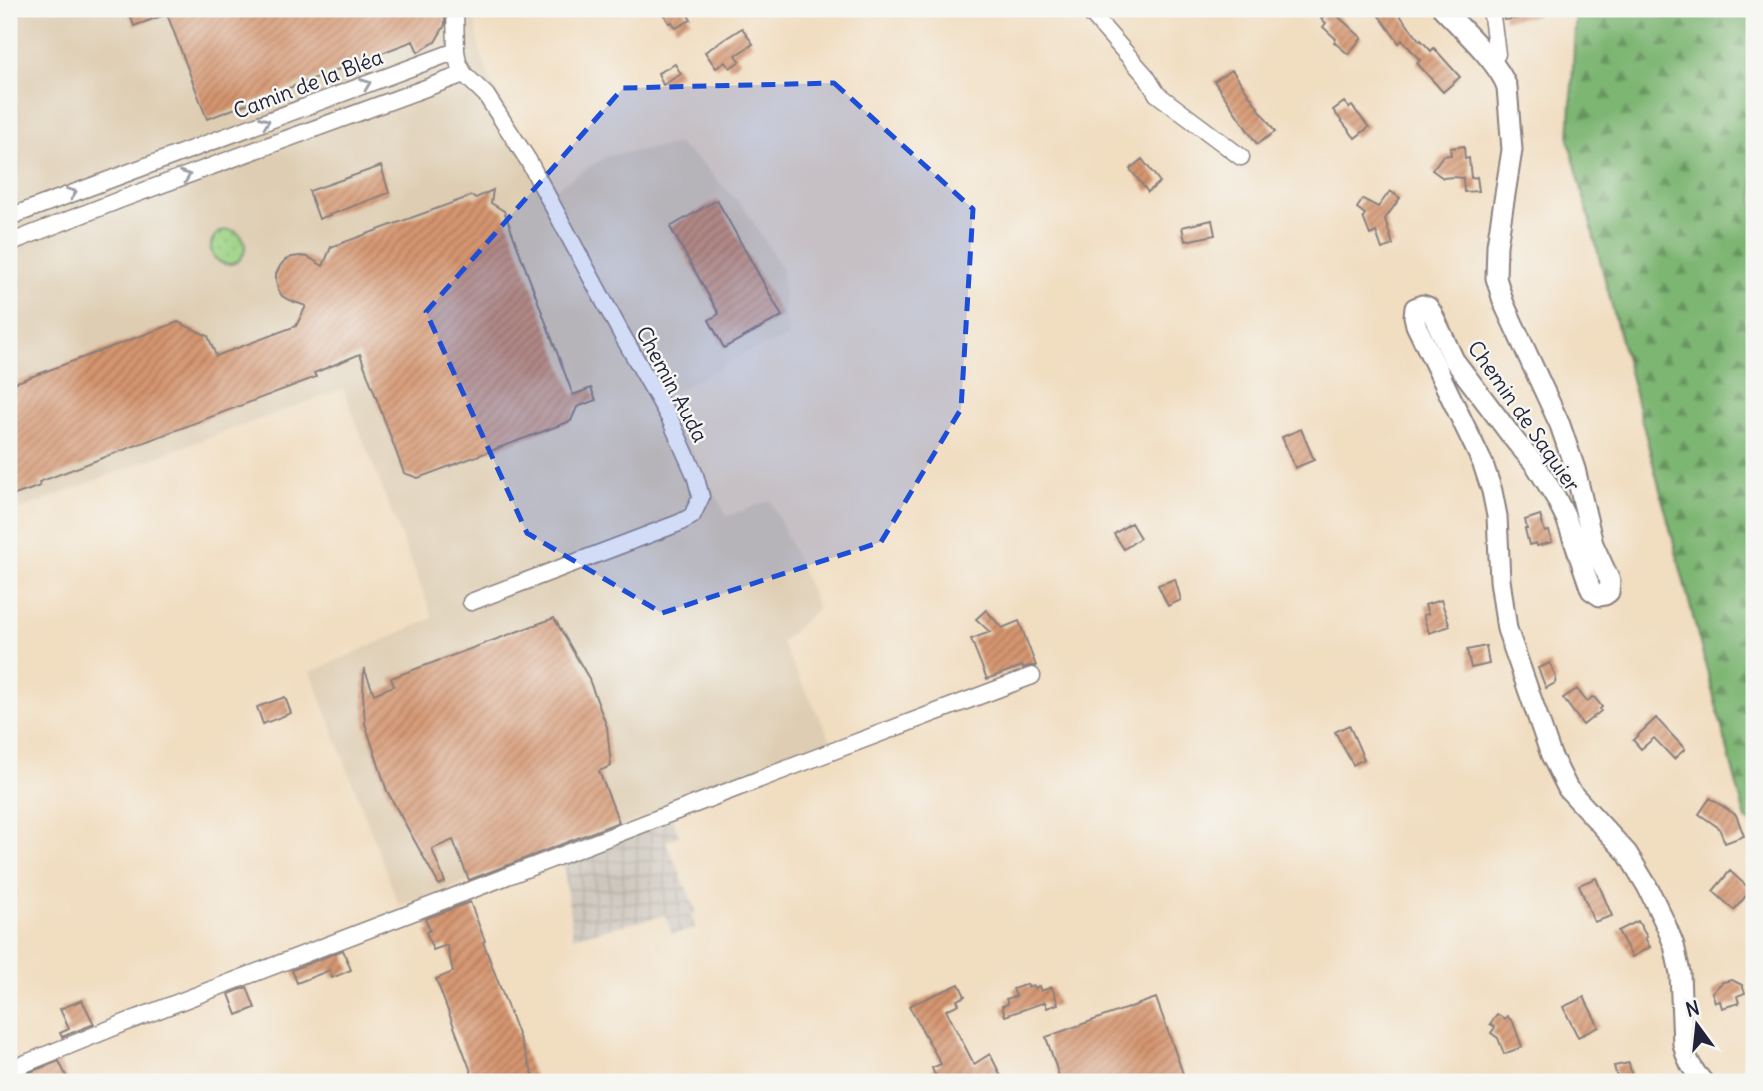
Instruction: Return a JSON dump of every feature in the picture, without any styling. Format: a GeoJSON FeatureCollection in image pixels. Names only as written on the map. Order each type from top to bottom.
{"type":"FeatureCollection","features":[{"type":"Feature","properties":{"kind":"street"},"geometry":{"type":"LineString","coordinates":[[455,9],[456,51],[464,74]]}},
{"type":"Feature","properties":{"kind":"street"},"geometry":{"type":"LineString","coordinates":[[1087,9],[1146,76],[1157,94],[1241,157]]}},
{"type":"Feature","properties":{"kind":"street","name":"Chemin de Saquier"},"geometry":{"type":"LineString","coordinates":[[1443,9],[1492,61],[1507,87],[1512,136],[1511,163],[1497,245],[1496,278],[1504,304],[1566,441],[1593,544],[1610,581],[1609,592],[1605,595],[1596,594],[1587,583],[1566,518],[1545,479],[1454,360],[1428,306],[1415,308],[1413,316],[1483,464],[1493,491],[1507,629],[1551,755],[1568,789],[1627,853],[1665,923],[1681,973],[1685,1055],[1693,1071],[1703,1082]]}},
{"type":"Feature","properties":{"kind":"street"},"geometry":{"type":"LineString","coordinates":[[1491,9],[1497,54],[1492,61]]}},
{"type":"Feature","properties":{"kind":"street","name":"Camin de la Bléa"},"geometry":{"type":"LineString","coordinates":[[9,216],[456,51]]}},
{"type":"Feature","properties":{"kind":"street","name":"Camin de la Bléa"},"geometry":{"type":"LineString","coordinates":[[9,243],[464,74]]}},
{"type":"Feature","properties":{"kind":"street","name":"Chemin Auda"},"geometry":{"type":"LineString","coordinates":[[464,74],[486,95],[528,160],[670,419],[695,475],[701,497],[692,516],[679,523],[471,602]]}},
{"type":"Feature","properties":{"kind":"street"},"geometry":{"type":"LineString","coordinates":[[9,1070],[828,752],[1032,676]]}},
{"type":"Feature","properties":{"kind":"highlighted area"},"geometry":{"type":"Polygon","coordinates":[[[834,83],[973,209],[961,409],[881,542],[662,613],[527,533],[426,312],[623,88],[834,83]]]}},
{"type":"Feature","properties":{"kind":"shaded area"},"geometry":{"type":"Polygon","coordinates":[[[9,9],[474,9],[478,43],[488,75],[513,122],[557,187],[607,156],[678,144],[700,161],[745,209],[782,269],[784,312],[789,337],[746,353],[663,398],[727,516],[771,500],[818,608],[781,642],[834,746],[526,862],[399,906],[311,672],[433,618],[343,389],[174,450],[9,514],[9,9]]]}},
{"type":"Feature","properties":{"kind":"shaded area"},"geometry":{"type":"Polygon","coordinates":[[[672,819],[679,836],[666,842],[697,912],[691,914],[695,929],[672,934],[665,915],[573,937],[563,861],[672,819]]]}},
{"type":"Feature","properties":{"kind":"green space"},"geometry":{"type":"Polygon","coordinates":[[[1576,9],[1754,9],[1754,824],[1746,820],[1569,141],[1576,9]]]}},
{"type":"Feature","properties":{"kind":"green space"},"geometry":{"type":"Polygon","coordinates":[[[228,230],[240,235],[245,247],[240,259],[228,264],[216,259],[211,247],[216,235],[228,230]]]}},
{"type":"Feature","properties":{"kind":"building"},"geometry":{"type":"Polygon","coordinates":[[[128,9],[445,9],[445,25],[435,42],[418,52],[413,41],[207,119],[167,14],[134,26],[128,9]]]}},
{"type":"Feature","properties":{"kind":"building"},"geometry":{"type":"Polygon","coordinates":[[[661,9],[684,9],[691,20],[676,28],[672,22],[669,23],[661,9]]]}},
{"type":"Feature","properties":{"kind":"building"},"geometry":{"type":"Polygon","coordinates":[[[1330,9],[1362,38],[1348,54],[1334,42],[1336,39],[1323,27],[1326,23],[1321,19],[1330,9]]]}},
{"type":"Feature","properties":{"kind":"building"},"geometry":{"type":"Polygon","coordinates":[[[1374,9],[1395,9],[1420,41],[1431,51],[1434,48],[1460,77],[1443,92],[1417,63],[1420,60],[1402,40],[1399,43],[1374,9]]]}},
{"type":"Feature","properties":{"kind":"building"},"geometry":{"type":"Polygon","coordinates":[[[1502,9],[1536,9],[1537,16],[1504,20],[1502,9]]]}},
{"type":"Feature","properties":{"kind":"building"},"geometry":{"type":"Polygon","coordinates":[[[742,28],[753,44],[736,55],[740,61],[730,68],[725,62],[716,68],[705,52],[742,28]]]}},
{"type":"Feature","properties":{"kind":"building"},"geometry":{"type":"Polygon","coordinates":[[[675,64],[681,74],[663,85],[658,73],[675,64]]]}},
{"type":"Feature","properties":{"kind":"building"},"geometry":{"type":"Polygon","coordinates":[[[1232,70],[1275,132],[1257,144],[1214,81],[1232,70]]]}},
{"type":"Feature","properties":{"kind":"building"},"geometry":{"type":"Polygon","coordinates":[[[1344,102],[1349,108],[1352,106],[1369,127],[1355,138],[1333,110],[1344,102]]]}},
{"type":"Feature","properties":{"kind":"building"},"geometry":{"type":"Polygon","coordinates":[[[1464,146],[1465,159],[1469,158],[1471,178],[1477,177],[1479,191],[1464,192],[1463,178],[1443,178],[1432,170],[1443,156],[1451,155],[1450,148],[1464,146]]]}},
{"type":"Feature","properties":{"kind":"building"},"geometry":{"type":"Polygon","coordinates":[[[1142,159],[1160,182],[1148,192],[1130,169],[1142,159]]]}},
{"type":"Feature","properties":{"kind":"building"},"geometry":{"type":"Polygon","coordinates":[[[381,166],[389,193],[319,219],[309,191],[381,166]]]}},
{"type":"Feature","properties":{"kind":"building"},"geometry":{"type":"Polygon","coordinates":[[[493,190],[491,203],[504,211],[573,395],[591,388],[596,400],[577,407],[571,421],[418,478],[404,473],[360,354],[314,373],[316,377],[39,482],[40,486],[9,497],[9,385],[178,322],[208,336],[216,356],[296,326],[306,306],[282,296],[278,289],[276,274],[285,260],[308,257],[323,266],[331,247],[493,190]]]}},
{"type":"Feature","properties":{"kind":"building"},"geometry":{"type":"Polygon","coordinates":[[[1390,191],[1400,198],[1385,219],[1393,245],[1382,249],[1376,232],[1370,235],[1363,217],[1365,214],[1357,208],[1363,199],[1378,207],[1390,191]]]}},
{"type":"Feature","properties":{"kind":"building"},"geometry":{"type":"Polygon","coordinates":[[[717,200],[782,316],[724,348],[709,320],[719,314],[670,227],[717,200]]]}},
{"type":"Feature","properties":{"kind":"building"},"geometry":{"type":"Polygon","coordinates":[[[1212,220],[1215,235],[1185,241],[1182,227],[1212,220]]]}},
{"type":"Feature","properties":{"kind":"building"},"geometry":{"type":"Polygon","coordinates":[[[1301,429],[1314,460],[1295,468],[1282,437],[1301,429]]]}},
{"type":"Feature","properties":{"kind":"building"},"geometry":{"type":"Polygon","coordinates":[[[1540,515],[1545,532],[1549,531],[1552,542],[1529,545],[1525,520],[1540,515]]]}},
{"type":"Feature","properties":{"kind":"building"},"geometry":{"type":"Polygon","coordinates":[[[1131,523],[1140,538],[1124,549],[1114,534],[1131,523]]]}},
{"type":"Feature","properties":{"kind":"building"},"geometry":{"type":"Polygon","coordinates":[[[1175,579],[1181,600],[1168,606],[1158,585],[1175,579]]]}},
{"type":"Feature","properties":{"kind":"building"},"geometry":{"type":"Polygon","coordinates":[[[1441,600],[1450,626],[1429,633],[1423,615],[1428,614],[1425,605],[1441,600]]]}},
{"type":"Feature","properties":{"kind":"building"},"geometry":{"type":"Polygon","coordinates":[[[986,610],[1002,628],[1019,621],[1036,666],[1022,666],[987,679],[971,639],[990,632],[976,619],[986,610]]]}},
{"type":"Feature","properties":{"kind":"building"},"geometry":{"type":"Polygon","coordinates":[[[554,618],[588,677],[607,727],[611,766],[599,771],[619,822],[469,880],[453,840],[432,849],[445,882],[439,885],[387,791],[365,723],[364,668],[374,694],[394,686],[391,678],[554,618]]]}},
{"type":"Feature","properties":{"kind":"building"},"geometry":{"type":"Polygon","coordinates":[[[1486,646],[1489,664],[1471,668],[1467,650],[1486,646]]]}},
{"type":"Feature","properties":{"kind":"building"},"geometry":{"type":"Polygon","coordinates":[[[1550,663],[1556,678],[1555,683],[1546,688],[1538,668],[1550,663]]]}},
{"type":"Feature","properties":{"kind":"building"},"geometry":{"type":"Polygon","coordinates":[[[1577,689],[1587,702],[1592,697],[1595,698],[1602,707],[1601,711],[1583,725],[1563,698],[1577,689]]]}},
{"type":"Feature","properties":{"kind":"building"},"geometry":{"type":"Polygon","coordinates":[[[285,697],[291,713],[263,724],[257,707],[285,697]]]}},
{"type":"Feature","properties":{"kind":"building"},"geometry":{"type":"Polygon","coordinates":[[[1656,718],[1685,749],[1674,759],[1654,738],[1641,749],[1633,740],[1656,718]]]}},
{"type":"Feature","properties":{"kind":"building"},"geometry":{"type":"Polygon","coordinates":[[[1349,725],[1364,759],[1353,765],[1335,732],[1349,725]]]}},
{"type":"Feature","properties":{"kind":"building"},"geometry":{"type":"Polygon","coordinates":[[[1710,798],[1736,815],[1744,836],[1725,843],[1719,828],[1699,814],[1710,798]]]}},
{"type":"Feature","properties":{"kind":"building"},"geometry":{"type":"Polygon","coordinates":[[[1730,871],[1751,890],[1734,910],[1713,891],[1730,871]]]}},
{"type":"Feature","properties":{"kind":"building"},"geometry":{"type":"Polygon","coordinates":[[[1596,878],[1612,916],[1594,922],[1579,885],[1596,878]]]}},
{"type":"Feature","properties":{"kind":"building"},"geometry":{"type":"Polygon","coordinates":[[[470,902],[536,1082],[475,1082],[436,979],[453,972],[447,945],[433,950],[426,932],[430,930],[425,919],[470,902]]]}},
{"type":"Feature","properties":{"kind":"building"},"geometry":{"type":"Polygon","coordinates":[[[1638,921],[1650,947],[1632,957],[1618,931],[1638,921]]]}},
{"type":"Feature","properties":{"kind":"building"},"geometry":{"type":"Polygon","coordinates":[[[343,950],[351,970],[332,978],[330,970],[297,983],[292,970],[343,950]]]}},
{"type":"Feature","properties":{"kind":"building"},"geometry":{"type":"Polygon","coordinates":[[[1732,980],[1742,985],[1745,993],[1737,996],[1739,1003],[1722,1008],[1720,1001],[1715,1002],[1712,992],[1723,982],[1732,980]]]}},
{"type":"Feature","properties":{"kind":"building"},"geometry":{"type":"Polygon","coordinates":[[[959,984],[965,996],[957,1000],[959,1004],[946,1010],[974,1064],[990,1054],[1004,1082],[940,1082],[934,1073],[932,1068],[941,1064],[909,1006],[959,984]]]}},
{"type":"Feature","properties":{"kind":"building"},"geometry":{"type":"Polygon","coordinates":[[[1027,984],[1028,987],[1034,988],[1039,986],[1041,991],[1052,987],[1058,1004],[1047,1008],[1045,1002],[1005,1016],[1002,1006],[1008,1004],[1006,999],[1016,996],[1013,989],[1027,984]]]}},
{"type":"Feature","properties":{"kind":"building"},"geometry":{"type":"Polygon","coordinates":[[[247,987],[255,1008],[237,1015],[229,994],[247,987]]]}},
{"type":"Feature","properties":{"kind":"building"},"geometry":{"type":"Polygon","coordinates":[[[1584,997],[1599,1027],[1578,1037],[1563,1007],[1584,997]]]}},
{"type":"Feature","properties":{"kind":"building"},"geometry":{"type":"Polygon","coordinates":[[[1156,998],[1186,1082],[1061,1082],[1046,1037],[1156,998]]]}},
{"type":"Feature","properties":{"kind":"building"},"geometry":{"type":"Polygon","coordinates":[[[82,1000],[94,1024],[62,1037],[60,1033],[69,1029],[60,1009],[82,1000]]]}},
{"type":"Feature","properties":{"kind":"building"},"geometry":{"type":"Polygon","coordinates":[[[1497,1014],[1505,1019],[1507,1016],[1513,1022],[1522,1047],[1504,1054],[1498,1038],[1491,1033],[1495,1027],[1490,1024],[1497,1014]]]}},
{"type":"Feature","properties":{"kind":"building"},"geometry":{"type":"Polygon","coordinates":[[[59,1061],[69,1082],[9,1082],[9,1080],[59,1061]]]}},
{"type":"Feature","properties":{"kind":"building"},"geometry":{"type":"Polygon","coordinates":[[[1629,1063],[1633,1082],[1618,1082],[1614,1066],[1629,1063]]]}}]}
